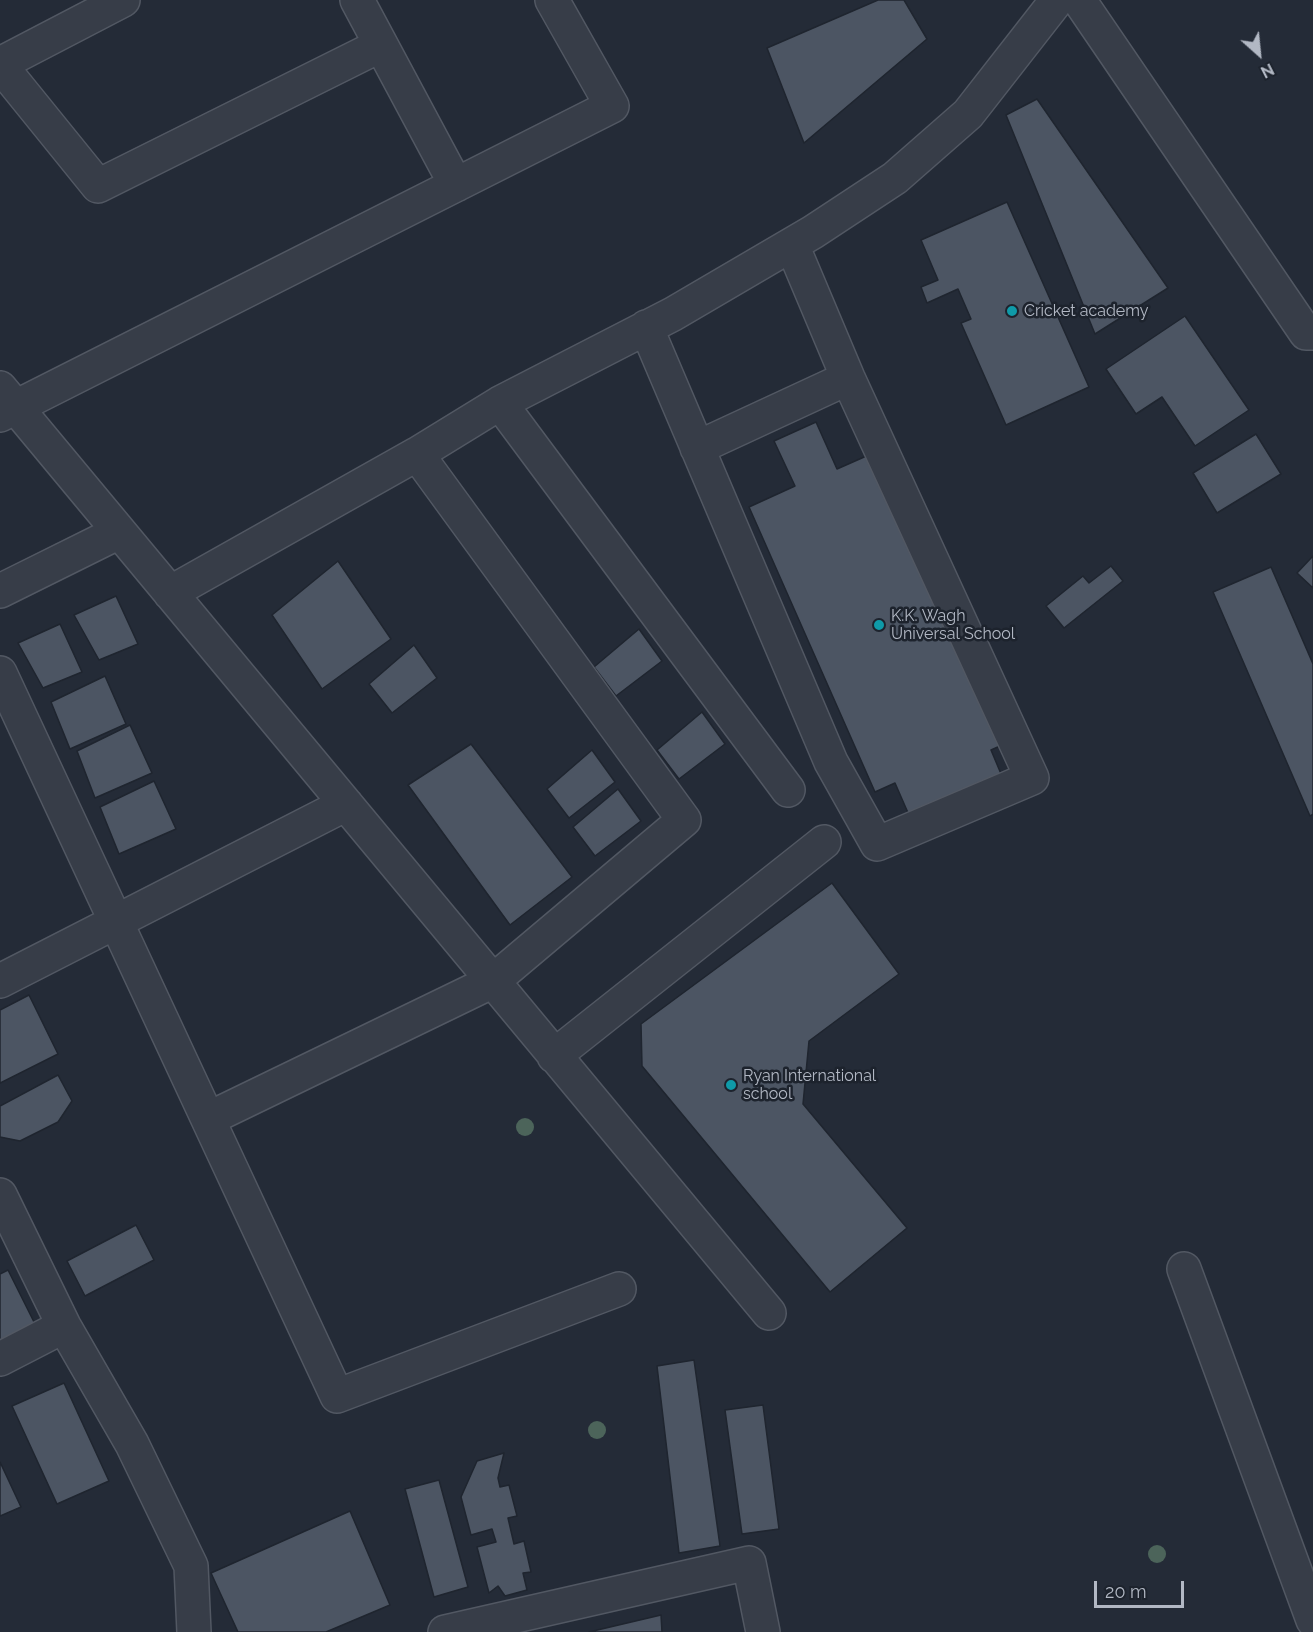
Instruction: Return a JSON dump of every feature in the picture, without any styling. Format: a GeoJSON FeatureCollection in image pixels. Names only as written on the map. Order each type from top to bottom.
{"type":"FeatureCollection","features":[{"type":"Feature","properties":{"kind":"street"},"geometry":{"type":"LineString","coordinates":[[123,0],[0,64],[98,186],[381,45]]}},
{"type":"Feature","properties":{"kind":"street"},"geometry":{"type":"LineString","coordinates":[[357,0],[456,185]]}},
{"type":"Feature","properties":{"kind":"street"},"geometry":{"type":"LineString","coordinates":[[552,0],[612,106],[456,185],[5,403],[170,592],[769,1313]]}},
{"type":"Feature","properties":{"kind":"street"},"geometry":{"type":"LineString","coordinates":[[170,592],[417,454],[500,403],[646,327],[792,244],[895,178],[968,114],[1057,0]]}},
{"type":"Feature","properties":{"kind":"street"},"geometry":{"type":"LineString","coordinates":[[1079,0],[1311,336]]}},
{"type":"Feature","properties":{"kind":"street"},"geometry":{"type":"LineString","coordinates":[[646,327],[831,762],[877,844],[1032,778],[848,378],[792,244]]}},
{"type":"Feature","properties":{"kind":"street"},"geometry":{"type":"LineString","coordinates":[[697,448],[848,378]]}},
{"type":"Feature","properties":{"kind":"street"},"geometry":{"type":"LineString","coordinates":[[500,403],[788,790]]}},
{"type":"Feature","properties":{"kind":"street"},"geometry":{"type":"LineString","coordinates":[[208,1119],[493,981],[684,820],[417,454]]}},
{"type":"Feature","properties":{"kind":"street"},"geometry":{"type":"LineString","coordinates":[[0,591],[119,532]]}},
{"type":"Feature","properties":{"kind":"street"},"geometry":{"type":"LineString","coordinates":[[0,673],[337,1396],[619,1289]]}},
{"type":"Feature","properties":{"kind":"street"},"geometry":{"type":"LineString","coordinates":[[0,981],[346,804]]}},
{"type":"Feature","properties":{"kind":"street"},"geometry":{"type":"LineString","coordinates":[[554,1056],[824,843]]}},
{"type":"Feature","properties":{"kind":"street"},"geometry":{"type":"LineString","coordinates":[[0,1195],[64,1326],[132,1444],[191,1566],[194,1632]]}},
{"type":"Feature","properties":{"kind":"street"},"geometry":{"type":"LineString","coordinates":[[1184,1269],[1313,1620]]}},
{"type":"Feature","properties":{"kind":"street"},"geometry":{"type":"LineString","coordinates":[[0,1359],[64,1326]]}},
{"type":"Feature","properties":{"kind":"street"},"geometry":{"type":"LineString","coordinates":[[445,1632],[749,1563],[763,1632]]}},
{"type":"Feature","properties":{"kind":"building"},"geometry":{"type":"Polygon","coordinates":[[[878,0],[904,0],[927,39],[804,143],[767,48],[878,0]]]}},
{"type":"Feature","properties":{"kind":"building"},"geometry":{"type":"Polygon","coordinates":[[[1037,99],[1168,288],[1095,334],[1006,115],[1037,99]]]}},
{"type":"Feature","properties":{"kind":"building","name":"Cricket academy"},"geometry":{"type":"Polygon","coordinates":[[[1007,202],[1089,387],[1006,425],[961,323],[971,319],[958,289],[927,303],[921,287],[938,280],[921,240],[1007,202]]]}},
{"type":"Feature","properties":{"kind":"building"},"geometry":{"type":"Polygon","coordinates":[[[1185,316],[1249,410],[1195,446],[1162,397],[1136,414],[1106,369],[1185,316]]]}},
{"type":"Feature","properties":{"kind":"building","name":"K.K. Wagh Universal School"},"geometry":{"type":"Polygon","coordinates":[[[816,422],[837,469],[880,450],[1009,742],[991,750],[1004,781],[912,822],[895,783],[875,792],[749,507],[795,486],[774,441],[816,422]]]}},
{"type":"Feature","properties":{"kind":"building"},"geometry":{"type":"Polygon","coordinates":[[[1256,434],[1281,474],[1217,513],[1193,473],[1256,434]]]}},
{"type":"Feature","properties":{"kind":"building"},"geometry":{"type":"Polygon","coordinates":[[[1313,556],[1313,588],[1297,573],[1313,556]]]}},
{"type":"Feature","properties":{"kind":"building"},"geometry":{"type":"Polygon","coordinates":[[[338,561],[391,639],[322,689],[272,615],[338,561]]]}},
{"type":"Feature","properties":{"kind":"building"},"geometry":{"type":"Polygon","coordinates":[[[1111,566],[1123,581],[1064,628],[1046,606],[1083,576],[1089,583],[1111,566]]]}},
{"type":"Feature","properties":{"kind":"building"},"geometry":{"type":"Polygon","coordinates":[[[1271,567],[1313,664],[1313,814],[1310,816],[1213,592],[1271,567]]]}},
{"type":"Feature","properties":{"kind":"building"},"geometry":{"type":"Polygon","coordinates":[[[116,596],[138,644],[99,660],[74,615],[116,596]]]}},
{"type":"Feature","properties":{"kind":"building"},"geometry":{"type":"Polygon","coordinates":[[[60,624],[82,672],[43,688],[18,643],[60,624]]]}},
{"type":"Feature","properties":{"kind":"building"},"geometry":{"type":"Polygon","coordinates":[[[639,629],[662,661],[616,696],[594,667],[639,629]]]}},
{"type":"Feature","properties":{"kind":"building"},"geometry":{"type":"Polygon","coordinates":[[[414,645],[437,678],[392,713],[369,684],[414,645]]]}},
{"type":"Feature","properties":{"kind":"building"},"geometry":{"type":"Polygon","coordinates":[[[105,676],[126,724],[70,749],[51,702],[105,676]]]}},
{"type":"Feature","properties":{"kind":"building"},"geometry":{"type":"Polygon","coordinates":[[[702,712],[725,744],[679,779],[657,750],[702,712]]]}},
{"type":"Feature","properties":{"kind":"building"},"geometry":{"type":"Polygon","coordinates":[[[130,725],[152,773],[95,798],[77,751],[130,725]]]}},
{"type":"Feature","properties":{"kind":"building"},"geometry":{"type":"Polygon","coordinates":[[[471,744],[572,877],[510,925],[408,785],[471,744]]]}},
{"type":"Feature","properties":{"kind":"building"},"geometry":{"type":"Polygon","coordinates":[[[592,750],[615,782],[569,818],[547,789],[592,750]]]}},
{"type":"Feature","properties":{"kind":"building"},"geometry":{"type":"Polygon","coordinates":[[[154,781],[176,829],[119,854],[100,807],[154,781]]]}},
{"type":"Feature","properties":{"kind":"building"},"geometry":{"type":"Polygon","coordinates":[[[618,789],[641,821],[595,856],[573,827],[618,789]]]}},
{"type":"Feature","properties":{"kind":"building","name":"Ryan International school"},"geometry":{"type":"Polygon","coordinates":[[[832,883],[899,974],[809,1041],[803,1104],[907,1228],[830,1292],[642,1066],[641,1024],[832,883]]]}},
{"type":"Feature","properties":{"kind":"building"},"geometry":{"type":"Polygon","coordinates":[[[29,995],[58,1054],[0,1083],[0,1010],[29,995]]]}},
{"type":"Feature","properties":{"kind":"building"},"geometry":{"type":"Polygon","coordinates":[[[58,1075],[72,1101],[58,1122],[20,1141],[0,1137],[0,1106],[58,1075]]]}},
{"type":"Feature","properties":{"kind":"building"},"geometry":{"type":"Polygon","coordinates":[[[136,1225],[154,1260],[85,1296],[67,1261],[136,1225]]]}},
{"type":"Feature","properties":{"kind":"building"},"geometry":{"type":"Polygon","coordinates":[[[8,1270],[39,1332],[0,1352],[0,1274],[8,1270]]]}},
{"type":"Feature","properties":{"kind":"building"},"geometry":{"type":"Polygon","coordinates":[[[694,1360],[720,1546],[679,1553],[657,1366],[694,1360]]]}},
{"type":"Feature","properties":{"kind":"building"},"geometry":{"type":"Polygon","coordinates":[[[64,1383],[109,1481],[57,1504],[12,1406],[64,1383]]]}},
{"type":"Feature","properties":{"kind":"building"},"geometry":{"type":"Polygon","coordinates":[[[763,1405],[779,1529],[742,1534],[725,1410],[763,1405]]]}},
{"type":"Feature","properties":{"kind":"building"},"geometry":{"type":"Polygon","coordinates":[[[504,1453],[498,1478],[500,1487],[509,1485],[517,1516],[508,1518],[514,1544],[524,1541],[531,1572],[523,1573],[527,1590],[505,1596],[498,1586],[489,1593],[477,1547],[496,1542],[492,1529],[471,1535],[461,1497],[477,1461],[504,1453]]]}},
{"type":"Feature","properties":{"kind":"building"},"geometry":{"type":"Polygon","coordinates":[[[0,1462],[21,1507],[0,1516],[0,1462]]]}},
{"type":"Feature","properties":{"kind":"building"},"geometry":{"type":"Polygon","coordinates":[[[439,1480],[468,1587],[434,1597],[405,1489],[439,1480]]]}},
{"type":"Feature","properties":{"kind":"building"},"geometry":{"type":"Polygon","coordinates":[[[350,1511],[390,1605],[326,1632],[238,1632],[211,1573],[350,1511]]]}},
{"type":"Feature","properties":{"kind":"building"},"geometry":{"type":"Polygon","coordinates":[[[661,1615],[662,1632],[589,1632],[661,1615]]]}},
{"type":"Feature","properties":{"kind":"place","name":"Cricket academy"},"geometry":{"type":"Point","coordinates":[1012,311]}},
{"type":"Feature","properties":{"kind":"place","name":"K.K. Wagh Universal School"},"geometry":{"type":"Point","coordinates":[879,625]}},
{"type":"Feature","properties":{"kind":"place","name":"Ryan International school"},"geometry":{"type":"Point","coordinates":[731,1085]}}]}
